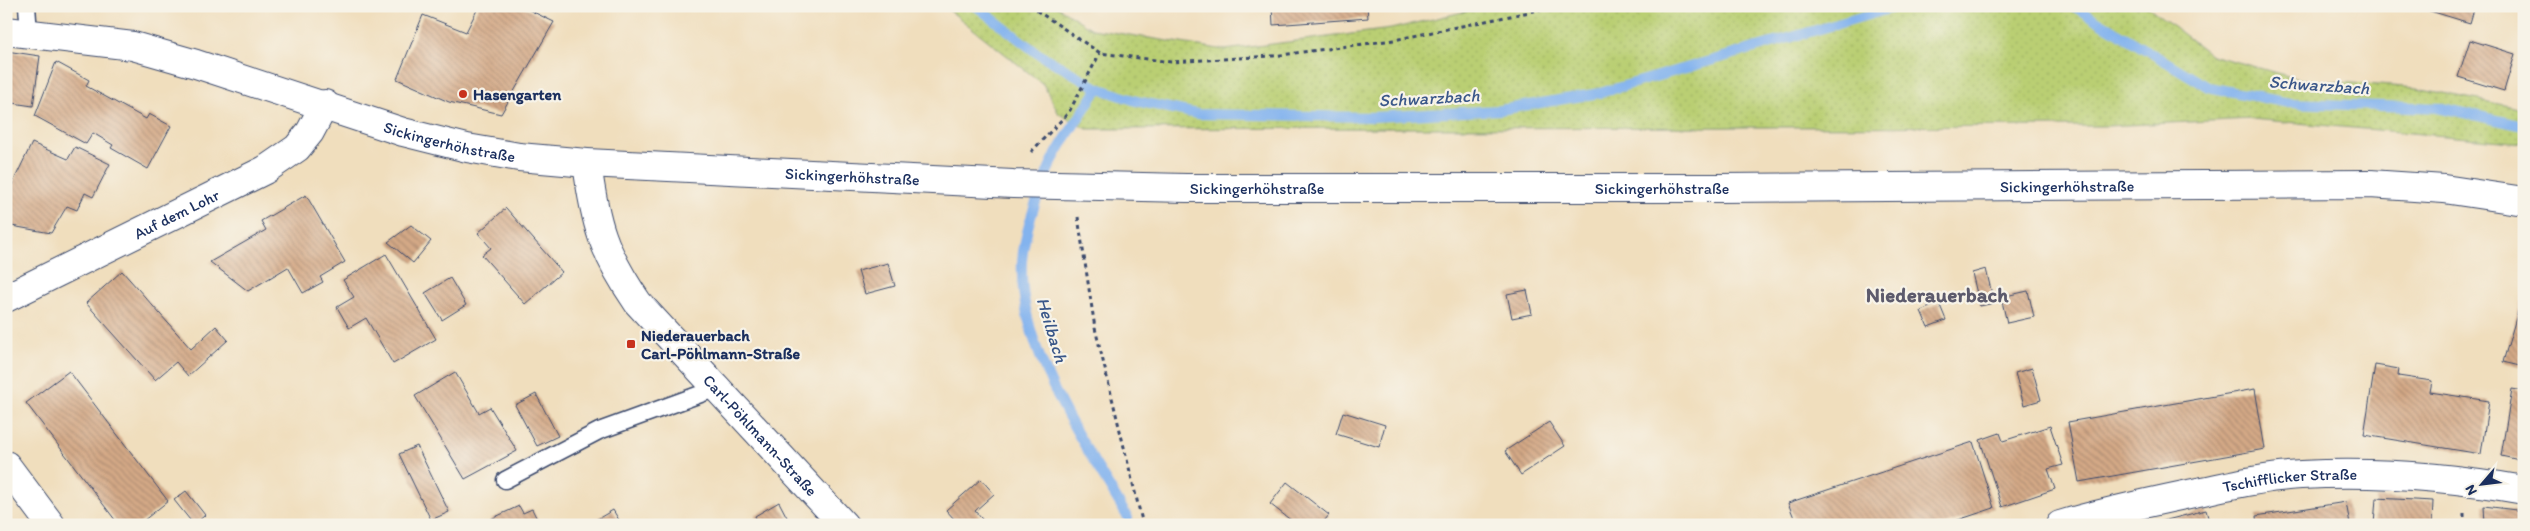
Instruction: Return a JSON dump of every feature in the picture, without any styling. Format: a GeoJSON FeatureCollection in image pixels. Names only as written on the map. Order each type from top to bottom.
{"type":"FeatureCollection","features":[{"type":"Feature","properties":{"kind":"main road","name":"Sickingerhöhstraße"},"geometry":{"type":"LineString","coordinates":[[18,32],[133,46],[325,104],[404,132],[467,148],[519,157],[587,163],[1070,187],[1396,190],[2370,184],[2444,189],[2524,201]]}},
{"type":"Feature","properties":{"kind":"main road","name":"Auf dem Lohr"},"geometry":{"type":"LineString","coordinates":[[6,298],[265,170],[297,148],[310,132],[325,104]]}},
{"type":"Feature","properties":{"kind":"main road","name":"Carl-Pöhlmann-Straße"},"geometry":{"type":"LineString","coordinates":[[587,163],[593,211],[616,271],[638,303],[844,525]]}},
{"type":"Feature","properties":{"kind":"main road"},"geometry":{"type":"LineString","coordinates":[[6,465],[50,525]]}},
{"type":"Feature","properties":{"kind":"main road","name":"Tschifflicker Straße"},"geometry":{"type":"LineString","coordinates":[[2060,525],[2130,506],[2220,487],[2299,475],[2368,473],[2464,481],[2524,490]]}},
{"type":"Feature","properties":{"kind":"lane"},"geometry":{"type":"LineString","coordinates":[[18,32],[27,6]]}},
{"type":"Feature","properties":{"kind":"lane"},"geometry":{"type":"LineString","coordinates":[[505,480],[599,431],[717,388]]}},
{"type":"Feature","properties":{"kind":"path"},"geometry":{"type":"LineString","coordinates":[[1030,6],[1100,53],[1171,62],[1273,56],[1394,40],[1558,6]]}},
{"type":"Feature","properties":{"kind":"path"},"geometry":{"type":"LineString","coordinates":[[1027,156],[1037,143],[1069,112],[1100,53]]}},
{"type":"Feature","properties":{"kind":"path"},"geometry":{"type":"LineString","coordinates":[[1070,187],[1095,328],[1143,525]]}},
{"type":"Feature","properties":{"kind":"green space"},"geometry":{"type":"Polygon","coordinates":[[[944,6],[1056,6],[1092,29],[1225,50],[1391,29],[1488,6],[2147,6],[2211,55],[2300,79],[2417,88],[2524,109],[2524,143],[2251,119],[2107,126],[1087,129],[1059,114],[1043,84],[944,6]]]}},
{"type":"Feature","properties":{"kind":"building"},"geometry":{"type":"Polygon","coordinates":[[[479,6],[521,6],[554,22],[501,114],[449,102],[397,79],[423,15],[466,32],[479,6]]]}},
{"type":"Feature","properties":{"kind":"building"},"geometry":{"type":"Polygon","coordinates":[[[1272,6],[1367,6],[1368,18],[1273,25],[1272,6]]]}},
{"type":"Feature","properties":{"kind":"building"},"geometry":{"type":"Polygon","coordinates":[[[2428,6],[2475,6],[2470,23],[2427,10],[2428,6]]]}},
{"type":"Feature","properties":{"kind":"building"},"geometry":{"type":"Polygon","coordinates":[[[2470,40],[2515,54],[2504,91],[2458,77],[2470,40]]]}},
{"type":"Feature","properties":{"kind":"building"},"geometry":{"type":"Polygon","coordinates":[[[6,51],[40,56],[33,106],[6,102],[6,51]]]}},
{"type":"Feature","properties":{"kind":"building"},"geometry":{"type":"Polygon","coordinates":[[[56,62],[89,80],[86,86],[146,119],[149,114],[171,126],[148,169],[111,148],[113,145],[93,133],[86,144],[35,116],[56,62]]]}},
{"type":"Feature","properties":{"kind":"building"},"geometry":{"type":"Polygon","coordinates":[[[32,143],[68,159],[75,147],[110,164],[93,197],[85,193],[77,210],[67,206],[51,233],[6,225],[6,197],[32,143]]]}},
{"type":"Feature","properties":{"kind":"building"},"geometry":{"type":"Polygon","coordinates":[[[306,195],[345,262],[320,277],[323,282],[303,293],[288,267],[248,291],[210,262],[266,230],[261,221],[306,195]]]}},
{"type":"Feature","properties":{"kind":"building"},"geometry":{"type":"Polygon","coordinates":[[[506,208],[562,272],[525,304],[482,255],[491,248],[478,233],[506,208]]]}},
{"type":"Feature","properties":{"kind":"building"},"geometry":{"type":"Polygon","coordinates":[[[411,225],[431,241],[413,263],[388,242],[411,225]]]}},
{"type":"Feature","properties":{"kind":"building"},"geometry":{"type":"Polygon","coordinates":[[[386,254],[436,339],[393,364],[366,318],[349,328],[337,307],[354,297],[343,280],[386,254]]]}},
{"type":"Feature","properties":{"kind":"building"},"geometry":{"type":"Polygon","coordinates":[[[888,263],[895,286],[865,294],[858,271],[888,263]]]}},
{"type":"Feature","properties":{"kind":"building"},"geometry":{"type":"Polygon","coordinates":[[[1986,269],[1994,303],[1980,306],[1972,273],[1986,269]]]}},
{"type":"Feature","properties":{"kind":"building"},"geometry":{"type":"Polygon","coordinates":[[[122,271],[191,349],[216,326],[228,340],[188,376],[176,362],[155,380],[86,303],[122,271]]]}},
{"type":"Feature","properties":{"kind":"building"},"geometry":{"type":"Polygon","coordinates":[[[450,278],[466,305],[442,320],[425,293],[450,278]]]}},
{"type":"Feature","properties":{"kind":"building"},"geometry":{"type":"Polygon","coordinates":[[[1527,290],[1532,314],[1512,318],[1507,294],[1527,290]]]}},
{"type":"Feature","properties":{"kind":"building"},"geometry":{"type":"Polygon","coordinates":[[[2028,291],[2034,317],[2007,323],[2001,297],[2028,291]]]}},
{"type":"Feature","properties":{"kind":"building"},"geometry":{"type":"Polygon","coordinates":[[[2524,291],[2524,367],[2503,362],[2524,291]]]}},
{"type":"Feature","properties":{"kind":"building"},"geometry":{"type":"Polygon","coordinates":[[[1939,303],[1946,320],[1928,327],[1921,311],[1939,303]]]}},
{"type":"Feature","properties":{"kind":"building"},"geometry":{"type":"Polygon","coordinates":[[[2375,365],[2399,369],[2398,376],[2432,381],[2430,392],[2489,401],[2481,454],[2364,435],[2375,365]]]}},
{"type":"Feature","properties":{"kind":"building"},"geometry":{"type":"Polygon","coordinates":[[[2032,368],[2041,400],[2024,405],[2015,373],[2032,368]]]}},
{"type":"Feature","properties":{"kind":"building"},"geometry":{"type":"Polygon","coordinates":[[[69,371],[168,501],[138,525],[119,525],[26,403],[69,371]]]}},
{"type":"Feature","properties":{"kind":"building"},"geometry":{"type":"Polygon","coordinates":[[[455,372],[479,413],[490,407],[517,451],[465,479],[415,396],[455,372]]]}},
{"type":"Feature","properties":{"kind":"building"},"geometry":{"type":"Polygon","coordinates":[[[2255,389],[2265,449],[2079,482],[2068,422],[2255,389]]]}},
{"type":"Feature","properties":{"kind":"building"},"geometry":{"type":"Polygon","coordinates":[[[2512,389],[2524,391],[2524,461],[2501,456],[2512,389]]]}},
{"type":"Feature","properties":{"kind":"building"},"geometry":{"type":"Polygon","coordinates":[[[536,394],[558,436],[537,446],[515,405],[536,394]]]}},
{"type":"Feature","properties":{"kind":"building"},"geometry":{"type":"Polygon","coordinates":[[[1343,412],[1385,425],[1379,447],[1336,434],[1343,412]]]}},
{"type":"Feature","properties":{"kind":"building"},"geometry":{"type":"Polygon","coordinates":[[[1549,422],[1565,446],[1521,475],[1505,451],[1549,422]]]}},
{"type":"Feature","properties":{"kind":"building"},"geometry":{"type":"Polygon","coordinates":[[[2050,426],[2063,465],[2048,469],[2055,489],[2002,507],[1980,440],[2000,433],[2003,441],[2050,426]]]}},
{"type":"Feature","properties":{"kind":"building"},"geometry":{"type":"Polygon","coordinates":[[[1973,442],[1994,508],[1943,525],[1797,525],[1788,503],[1973,442]]]}},
{"type":"Feature","properties":{"kind":"building"},"geometry":{"type":"Polygon","coordinates":[[[417,446],[449,512],[431,520],[399,454],[417,446]]]}},
{"type":"Feature","properties":{"kind":"building"},"geometry":{"type":"Polygon","coordinates":[[[981,479],[994,494],[975,511],[987,525],[949,525],[955,520],[946,510],[981,479]]]}},
{"type":"Feature","properties":{"kind":"building"},"geometry":{"type":"Polygon","coordinates":[[[1287,482],[1329,515],[1321,525],[1297,525],[1270,504],[1287,482]]]}},
{"type":"Feature","properties":{"kind":"building"},"geometry":{"type":"Polygon","coordinates":[[[186,491],[205,515],[194,525],[174,500],[186,491]]]}},
{"type":"Feature","properties":{"kind":"building"},"geometry":{"type":"Polygon","coordinates":[[[2376,498],[2433,501],[2432,525],[2374,525],[2376,498]]]}},
{"type":"Feature","properties":{"kind":"building"},"geometry":{"type":"Polygon","coordinates":[[[779,502],[791,525],[759,525],[755,516],[779,502]]]}},
{"type":"Feature","properties":{"kind":"building"},"geometry":{"type":"Polygon","coordinates":[[[2346,502],[2350,525],[2257,525],[2256,516],[2346,502]]]}},
{"type":"Feature","properties":{"kind":"building"},"geometry":{"type":"Polygon","coordinates":[[[519,506],[523,513],[532,509],[540,525],[494,525],[491,519],[519,506]]]}},
{"type":"Feature","properties":{"kind":"building"},"geometry":{"type":"Polygon","coordinates":[[[2484,506],[2524,511],[2524,525],[2485,525],[2484,506]]]}},
{"type":"Feature","properties":{"kind":"building"},"geometry":{"type":"Polygon","coordinates":[[[613,510],[622,525],[587,525],[613,510]]]}},
{"type":"Feature","properties":{"kind":"building"},"geometry":{"type":"Polygon","coordinates":[[[2206,510],[2210,525],[2151,525],[2151,524],[2206,510]]]}},
{"type":"Feature","properties":{"kind":"waterway","name":"Schwarzbach"},"geometry":{"type":"LineString","coordinates":[[976,6],[1037,53],[1098,88],[1136,101],[1197,114],[1373,117],[1500,110],[1600,93],[1899,6]]}},
{"type":"Feature","properties":{"kind":"waterway","name":"Schwarzbach"},"geometry":{"type":"LineString","coordinates":[[2073,6],[2208,87],[2289,103],[2442,108],[2524,126]]}},
{"type":"Feature","properties":{"kind":"waterway","name":"Heilbach"},"geometry":{"type":"LineString","coordinates":[[1098,88],[1051,163],[1031,216],[1022,261],[1024,295],[1031,329],[1042,362],[1057,395],[1128,518]]}},
{"type":"Feature","properties":{"kind":"place","name":"Hasengarten"},"geometry":{"type":"Point","coordinates":[463,94]}},
{"type":"Feature","properties":{"kind":"place","name":"Niederauerbach Carl-Pöhlmann-Straße"},"geometry":{"type":"Point","coordinates":[631,344]}},
{"type":"Feature","properties":{"kind":"district","name":"Niederauerbach"},"geometry":{"type":"Point","coordinates":[1937,294]}}]}
